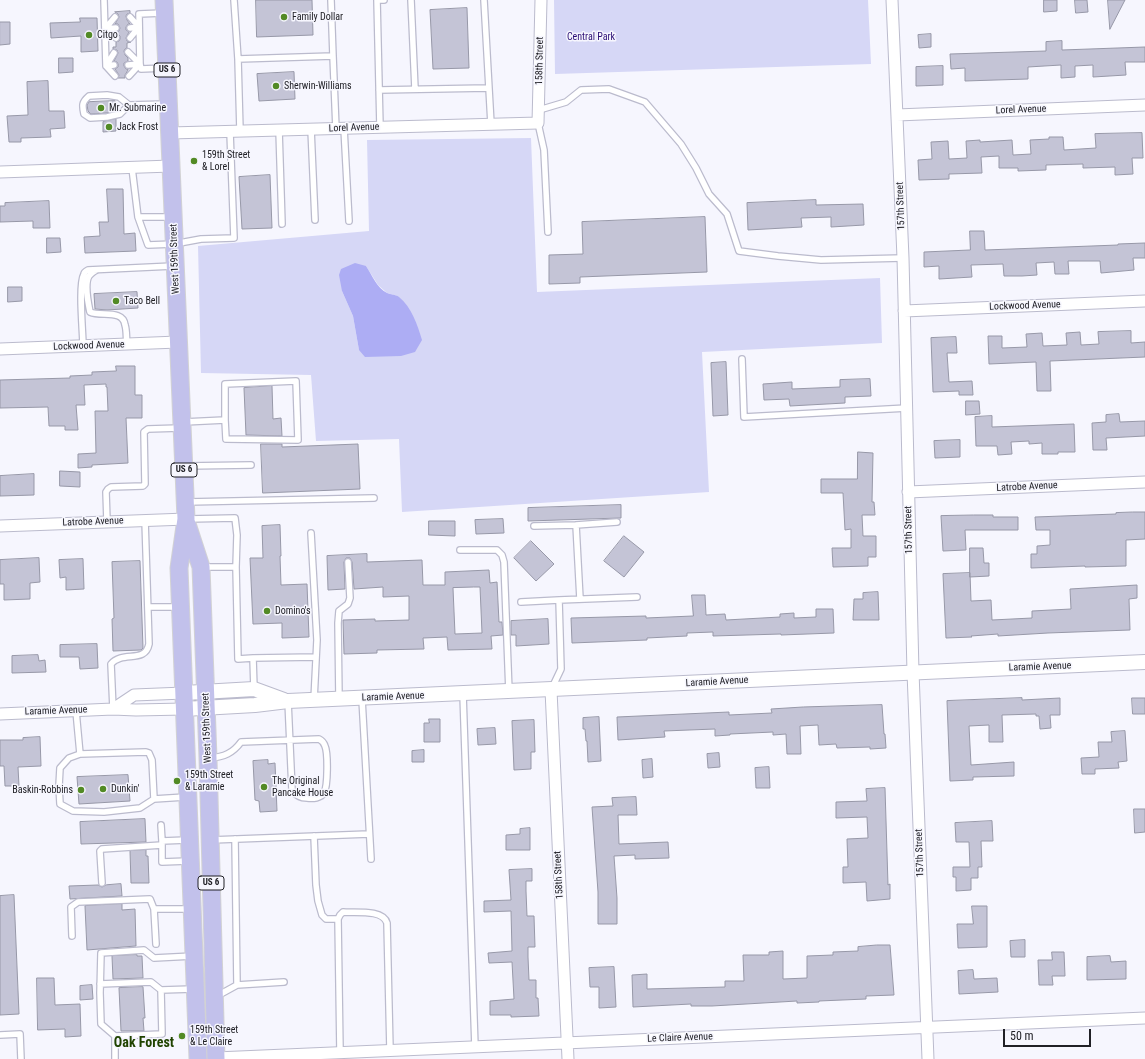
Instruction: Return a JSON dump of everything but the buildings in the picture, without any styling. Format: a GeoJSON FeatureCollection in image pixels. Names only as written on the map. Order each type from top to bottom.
{"type":"FeatureCollection","features":[{"type":"Feature","properties":{"kind":"main road","name":"West 159th Street"},"geometry":{"type":"LineString","coordinates":[[165,6],[186,519],[179,568],[198,1059]]}},
{"type":"Feature","properties":{"kind":"main road","name":"West 159th Street"},"geometry":{"type":"LineString","coordinates":[[186,519],[201,567],[216,1059]]}},
{"type":"Feature","properties":{"kind":"street","name":"158th Street"},"geometry":{"type":"LineString","coordinates":[[538,123],[541,0]]}},
{"type":"Feature","properties":{"kind":"street","name":"157th Street"},"geometry":{"type":"LineString","coordinates":[[892,0],[903,258],[913,672],[928,1059]]}},
{"type":"Feature","properties":{"kind":"street","name":"Lorel Avenue"},"geometry":{"type":"LineString","coordinates":[[897,115],[1145,105]]}},
{"type":"Feature","properties":{"kind":"street","name":"Lorel Avenue"},"geometry":{"type":"LineString","coordinates":[[170,133],[538,123]]}},
{"type":"Feature","properties":{"kind":"street"},"geometry":{"type":"LineString","coordinates":[[0,172],[171,166]]}},
{"type":"Feature","properties":{"kind":"street","name":"Lockwood Avenue"},"geometry":{"type":"LineString","coordinates":[[904,311],[1145,301]]}},
{"type":"Feature","properties":{"kind":"street","name":"Lockwood Avenue"},"geometry":{"type":"LineString","coordinates":[[0,349],[178,342]]}},
{"type":"Feature","properties":{"kind":"street","name":"Latrobe Avenue"},"geometry":{"type":"LineString","coordinates":[[908,492],[1145,482]]}},
{"type":"Feature","properties":{"kind":"street","name":"Latrobe Avenue"},"geometry":{"type":"LineString","coordinates":[[0,526],[186,519]]}},
{"type":"Feature","properties":{"kind":"street","name":"Laramie Avenue"},"geometry":{"type":"LineString","coordinates":[[0,714],[113,709],[136,710],[184,701],[206,700],[255,705],[288,701],[1145,662]]}},
{"type":"Feature","properties":{"kind":"street","name":"Laramie Avenue"},"geometry":{"type":"LineString","coordinates":[[206,700],[254,690],[288,701]]}},
{"type":"Feature","properties":{"kind":"street","name":"158th Street"},"geometry":{"type":"LineString","coordinates":[[551,690],[568,1059]]}},
{"type":"Feature","properties":{"kind":"street","name":"Laramie Avenue"},"geometry":{"type":"LineString","coordinates":[[113,709],[134,695],[184,701]]}},
{"type":"Feature","properties":{"kind":"street","name":"Le Claire Avenue"},"geometry":{"type":"LineString","coordinates":[[216,1059],[324,1056],[340,1052],[1145,1018]]}},
{"type":"Feature","properties":{"kind":"street"},"geometry":{"type":"LineString","coordinates":[[190,1059],[198,1059]]}},
{"type":"Feature","properties":{"kind":"lane"},"geometry":{"type":"LineString","coordinates":[[104,0],[106,66],[115,76]]}},
{"type":"Feature","properties":{"kind":"lane"},"geometry":{"type":"LineString","coordinates":[[132,168],[138,217],[148,245],[174,244],[201,239],[234,238],[235,132],[238,59],[234,0]]}},
{"type":"Feature","properties":{"kind":"lane"},"geometry":{"type":"LineString","coordinates":[[331,0],[333,56],[349,221]]}},
{"type":"Feature","properties":{"kind":"lane"},"geometry":{"type":"LineString","coordinates":[[380,127],[377,0],[384,0]]}},
{"type":"Feature","properties":{"kind":"lane"},"geometry":{"type":"LineString","coordinates":[[411,0],[414,89]]}},
{"type":"Feature","properties":{"kind":"lane"},"geometry":{"type":"LineString","coordinates":[[484,0],[491,124]]}},
{"type":"Feature","properties":{"kind":"lane"},"geometry":{"type":"LineString","coordinates":[[165,6],[139,14],[140,64],[141,69],[167,68]]}},
{"type":"Feature","properties":{"kind":"lane"},"geometry":{"type":"LineString","coordinates":[[104,28],[116,17]]}},
{"type":"Feature","properties":{"kind":"lane"},"geometry":{"type":"LineString","coordinates":[[130,17],[139,27]]}},
{"type":"Feature","properties":{"kind":"lane"},"geometry":{"type":"LineString","coordinates":[[130,28],[139,27]]}},
{"type":"Feature","properties":{"kind":"lane"},"geometry":{"type":"LineString","coordinates":[[130,38],[139,27]]}},
{"type":"Feature","properties":{"kind":"lane"},"geometry":{"type":"LineString","coordinates":[[104,28],[116,28]]}},
{"type":"Feature","properties":{"kind":"lane"},"geometry":{"type":"LineString","coordinates":[[104,28],[116,38]]}},
{"type":"Feature","properties":{"kind":"lane"},"geometry":{"type":"LineString","coordinates":[[128,52],[140,64]]}},
{"type":"Feature","properties":{"kind":"lane"},"geometry":{"type":"LineString","coordinates":[[106,66],[114,53]]}},
{"type":"Feature","properties":{"kind":"lane"},"geometry":{"type":"LineString","coordinates":[[238,59],[333,56]]}},
{"type":"Feature","properties":{"kind":"lane"},"geometry":{"type":"LineString","coordinates":[[128,65],[140,64]]}},
{"type":"Feature","properties":{"kind":"lane"},"geometry":{"type":"LineString","coordinates":[[129,76],[140,64]]}},
{"type":"Feature","properties":{"kind":"lane"},"geometry":{"type":"LineString","coordinates":[[106,66],[114,66]]}},
{"type":"Feature","properties":{"kind":"lane"},"geometry":{"type":"LineString","coordinates":[[379,90],[488,88]]}},
{"type":"Feature","properties":{"kind":"lane"},"geometry":{"type":"LineString","coordinates":[[539,110],[566,102],[581,90],[609,89],[645,102],[681,144],[696,168],[709,194],[727,214],[739,251],[821,260],[903,258]]}},
{"type":"Feature","properties":{"kind":"lane"},"geometry":{"type":"LineString","coordinates":[[129,105],[120,114],[107,117],[90,118],[84,114],[82,107],[84,100],[89,96],[95,95],[119,97],[129,105],[169,104]]}},
{"type":"Feature","properties":{"kind":"lane"},"geometry":{"type":"LineString","coordinates":[[538,123],[544,150],[548,232]]}},
{"type":"Feature","properties":{"kind":"lane"},"geometry":{"type":"LineString","coordinates":[[311,129],[315,220]]}},
{"type":"Feature","properties":{"kind":"lane"},"geometry":{"type":"LineString","coordinates":[[279,130],[282,224]]}},
{"type":"Feature","properties":{"kind":"lane"},"geometry":{"type":"LineString","coordinates":[[138,217],[173,217]]}},
{"type":"Feature","properties":{"kind":"lane"},"geometry":{"type":"LineString","coordinates":[[83,346],[81,293],[84,273],[88,270],[97,269],[175,266]]}},
{"type":"Feature","properties":{"kind":"lane"},"geometry":{"type":"LineString","coordinates":[[97,269],[90,275],[87,283],[90,312],[95,314],[116,314],[122,317],[126,325],[127,344]]}},
{"type":"Feature","properties":{"kind":"lane"},"geometry":{"type":"LineString","coordinates":[[742,359],[744,417],[907,408]]}},
{"type":"Feature","properties":{"kind":"lane"},"geometry":{"type":"LineString","coordinates":[[296,381],[298,440],[226,439],[225,420],[225,384],[296,381]]}},
{"type":"Feature","properties":{"kind":"lane"},"geometry":{"type":"LineString","coordinates":[[107,522],[106,492],[110,487],[143,486],[145,484],[144,432],[148,429],[225,420]]}},
{"type":"Feature","properties":{"kind":"lane"},"geometry":{"type":"LineString","coordinates":[[183,466],[251,465]]}},
{"type":"Feature","properties":{"kind":"lane"},"geometry":{"type":"LineString","coordinates":[[185,502],[374,498]]}},
{"type":"Feature","properties":{"kind":"lane"},"geometry":{"type":"LineString","coordinates":[[186,519],[235,518],[237,535],[236,566],[238,659],[316,657]]}},
{"type":"Feature","properties":{"kind":"lane"},"geometry":{"type":"LineString","coordinates":[[113,709],[111,664],[114,660],[120,658],[143,655],[148,650],[145,520]]}},
{"type":"Feature","properties":{"kind":"lane"},"geometry":{"type":"LineString","coordinates":[[534,526],[617,522]]}},
{"type":"Feature","properties":{"kind":"lane"},"geometry":{"type":"LineString","coordinates":[[576,525],[580,599]]}},
{"type":"Feature","properties":{"kind":"lane"},"geometry":{"type":"LineString","coordinates":[[311,532],[317,640],[314,700]]}},
{"type":"Feature","properties":{"kind":"lane"},"geometry":{"type":"LineString","coordinates":[[460,550],[497,550],[502,555],[504,562],[509,692]]}},
{"type":"Feature","properties":{"kind":"lane"},"geometry":{"type":"LineString","coordinates":[[339,699],[338,623],[339,611],[348,604],[350,598],[348,562]]}},
{"type":"Feature","properties":{"kind":"lane"},"geometry":{"type":"LineString","coordinates":[[201,567],[236,566]]}},
{"type":"Feature","properties":{"kind":"lane"},"geometry":{"type":"LineString","coordinates":[[521,602],[637,596]]}},
{"type":"Feature","properties":{"kind":"lane"},"geometry":{"type":"LineString","coordinates":[[551,690],[561,669],[559,600]]}},
{"type":"Feature","properties":{"kind":"lane"},"geometry":{"type":"LineString","coordinates":[[148,607],[180,607]]}},
{"type":"Feature","properties":{"kind":"lane"},"geometry":{"type":"LineString","coordinates":[[253,658],[254,690]]}},
{"type":"Feature","properties":{"kind":"lane"},"geometry":{"type":"LineString","coordinates":[[463,694],[475,1047]]}},
{"type":"Feature","properties":{"kind":"lane"},"geometry":{"type":"LineString","coordinates":[[362,698],[371,859]]}},
{"type":"Feature","properties":{"kind":"lane"},"geometry":{"type":"LineString","coordinates":[[208,758],[220,757],[231,752],[242,742],[290,740],[319,739],[326,748],[327,783],[324,793],[319,797],[301,798],[296,796],[292,790],[290,740],[288,701]]}},
{"type":"Feature","properties":{"kind":"lane"},"geometry":{"type":"LineString","coordinates":[[76,711],[80,754]]}},
{"type":"Feature","properties":{"kind":"lane"},"geometry":{"type":"LineString","coordinates":[[154,799],[152,760],[149,753],[142,751],[80,754],[69,758],[60,768],[60,804],[73,811],[104,812],[140,808],[154,799],[188,797]]}},
{"type":"Feature","properties":{"kind":"lane"},"geometry":{"type":"LineString","coordinates":[[161,825],[162,862],[190,860]]}},
{"type":"Feature","properties":{"kind":"lane"},"geometry":{"type":"LineString","coordinates":[[210,840],[369,834]]}},
{"type":"Feature","properties":{"kind":"lane"},"geometry":{"type":"LineString","coordinates":[[314,836],[318,901],[322,915],[326,919],[338,919]]}},
{"type":"Feature","properties":{"kind":"lane"},"geometry":{"type":"LineString","coordinates":[[235,839],[237,985]]}},
{"type":"Feature","properties":{"kind":"lane"},"geometry":{"type":"LineString","coordinates":[[102,883],[100,851],[102,849],[190,840]]}},
{"type":"Feature","properties":{"kind":"lane"},"geometry":{"type":"LineString","coordinates":[[72,936],[70,908],[78,902],[150,899],[154,909],[156,944]]}},
{"type":"Feature","properties":{"kind":"lane"},"geometry":{"type":"LineString","coordinates":[[154,909],[192,908]]}},
{"type":"Feature","properties":{"kind":"lane"},"geometry":{"type":"LineString","coordinates":[[340,1052],[338,919],[343,912],[375,914],[386,918],[390,1050]]}},
{"type":"Feature","properties":{"kind":"lane"},"geometry":{"type":"LineString","coordinates":[[161,990],[162,1034],[115,1036],[101,1024],[101,953],[144,950],[154,958],[194,956]]}},
{"type":"Feature","properties":{"kind":"lane"},"geometry":{"type":"LineString","coordinates":[[100,984],[151,982],[161,990],[195,989]]}},
{"type":"Feature","properties":{"kind":"lane"},"geometry":{"type":"LineString","coordinates":[[214,997],[237,985],[284,982]]}},
{"type":"Feature","properties":{"kind":"lane"},"geometry":{"type":"LineString","coordinates":[[0,1035],[20,1034],[20,1059]]}},
{"type":"Feature","properties":{"kind":"lane"},"geometry":{"type":"LineString","coordinates":[[115,1036],[115,1059]]}},
{"type":"Feature","properties":{"kind":"green space","name":"Central Park"},"geometry":{"type":"Polygon","coordinates":[[[554,0],[868,0],[871,64],[555,74],[554,0]]]}},
{"type":"Feature","properties":{"kind":"green space"},"geometry":{"type":"Polygon","coordinates":[[[531,138],[537,292],[880,278],[882,343],[702,352],[709,492],[402,512],[399,439],[316,441],[311,375],[201,373],[198,246],[369,231],[367,140],[531,138]],[[366,266],[342,291],[353,316],[359,350],[397,296],[387,293],[378,285],[366,266]]]}},
{"type":"Feature","properties":{"kind":"water"},"geometry":{"type":"Polygon","coordinates":[[[355,263],[366,266],[383,291],[399,297],[411,311],[422,340],[415,352],[401,356],[365,357],[359,350],[353,316],[342,291],[339,275],[341,269],[355,263]]]}},
{"type":"Feature","properties":{"kind":"place","name":"Family Dollar"},"geometry":{"type":"Point","coordinates":[284,17]}},
{"type":"Feature","properties":{"kind":"place","name":"Citgo"},"geometry":{"type":"Point","coordinates":[89,35]}},
{"type":"Feature","properties":{"kind":"place","name":"Sherwin-Williams"},"geometry":{"type":"Point","coordinates":[276,86]}},
{"type":"Feature","properties":{"kind":"place","name":"Mr. Submarine"},"geometry":{"type":"Point","coordinates":[101,108]}},
{"type":"Feature","properties":{"kind":"place","name":"Jack Frost"},"geometry":{"type":"Point","coordinates":[109,127]}},
{"type":"Feature","properties":{"kind":"place","name":"159th Street & Lorel"},"geometry":{"type":"Point","coordinates":[194,161]}},
{"type":"Feature","properties":{"kind":"place","name":"Taco Bell"},"geometry":{"type":"Point","coordinates":[116,301]}},
{"type":"Feature","properties":{"kind":"place","name":"Domino's"},"geometry":{"type":"Point","coordinates":[267,611]}},
{"type":"Feature","properties":{"kind":"place","name":"159th Street & Laramie"},"geometry":{"type":"Point","coordinates":[177,781]}},
{"type":"Feature","properties":{"kind":"place","name":"The Original Pancake House"},"geometry":{"type":"Point","coordinates":[264,787]}},
{"type":"Feature","properties":{"kind":"place","name":"Dunkin'"},"geometry":{"type":"Point","coordinates":[103,789]}},
{"type":"Feature","properties":{"kind":"place","name":"Baskin-Robbins"},"geometry":{"type":"Point","coordinates":[81,790]}},
{"type":"Feature","properties":{"kind":"place","name":"159th Street & Le Claire"},"geometry":{"type":"Point","coordinates":[182,1036]}},
{"type":"Feature","properties":{"kind":"district","name":"Oak Forest"},"geometry":{"type":"Point","coordinates":[144,1043]}}]}
